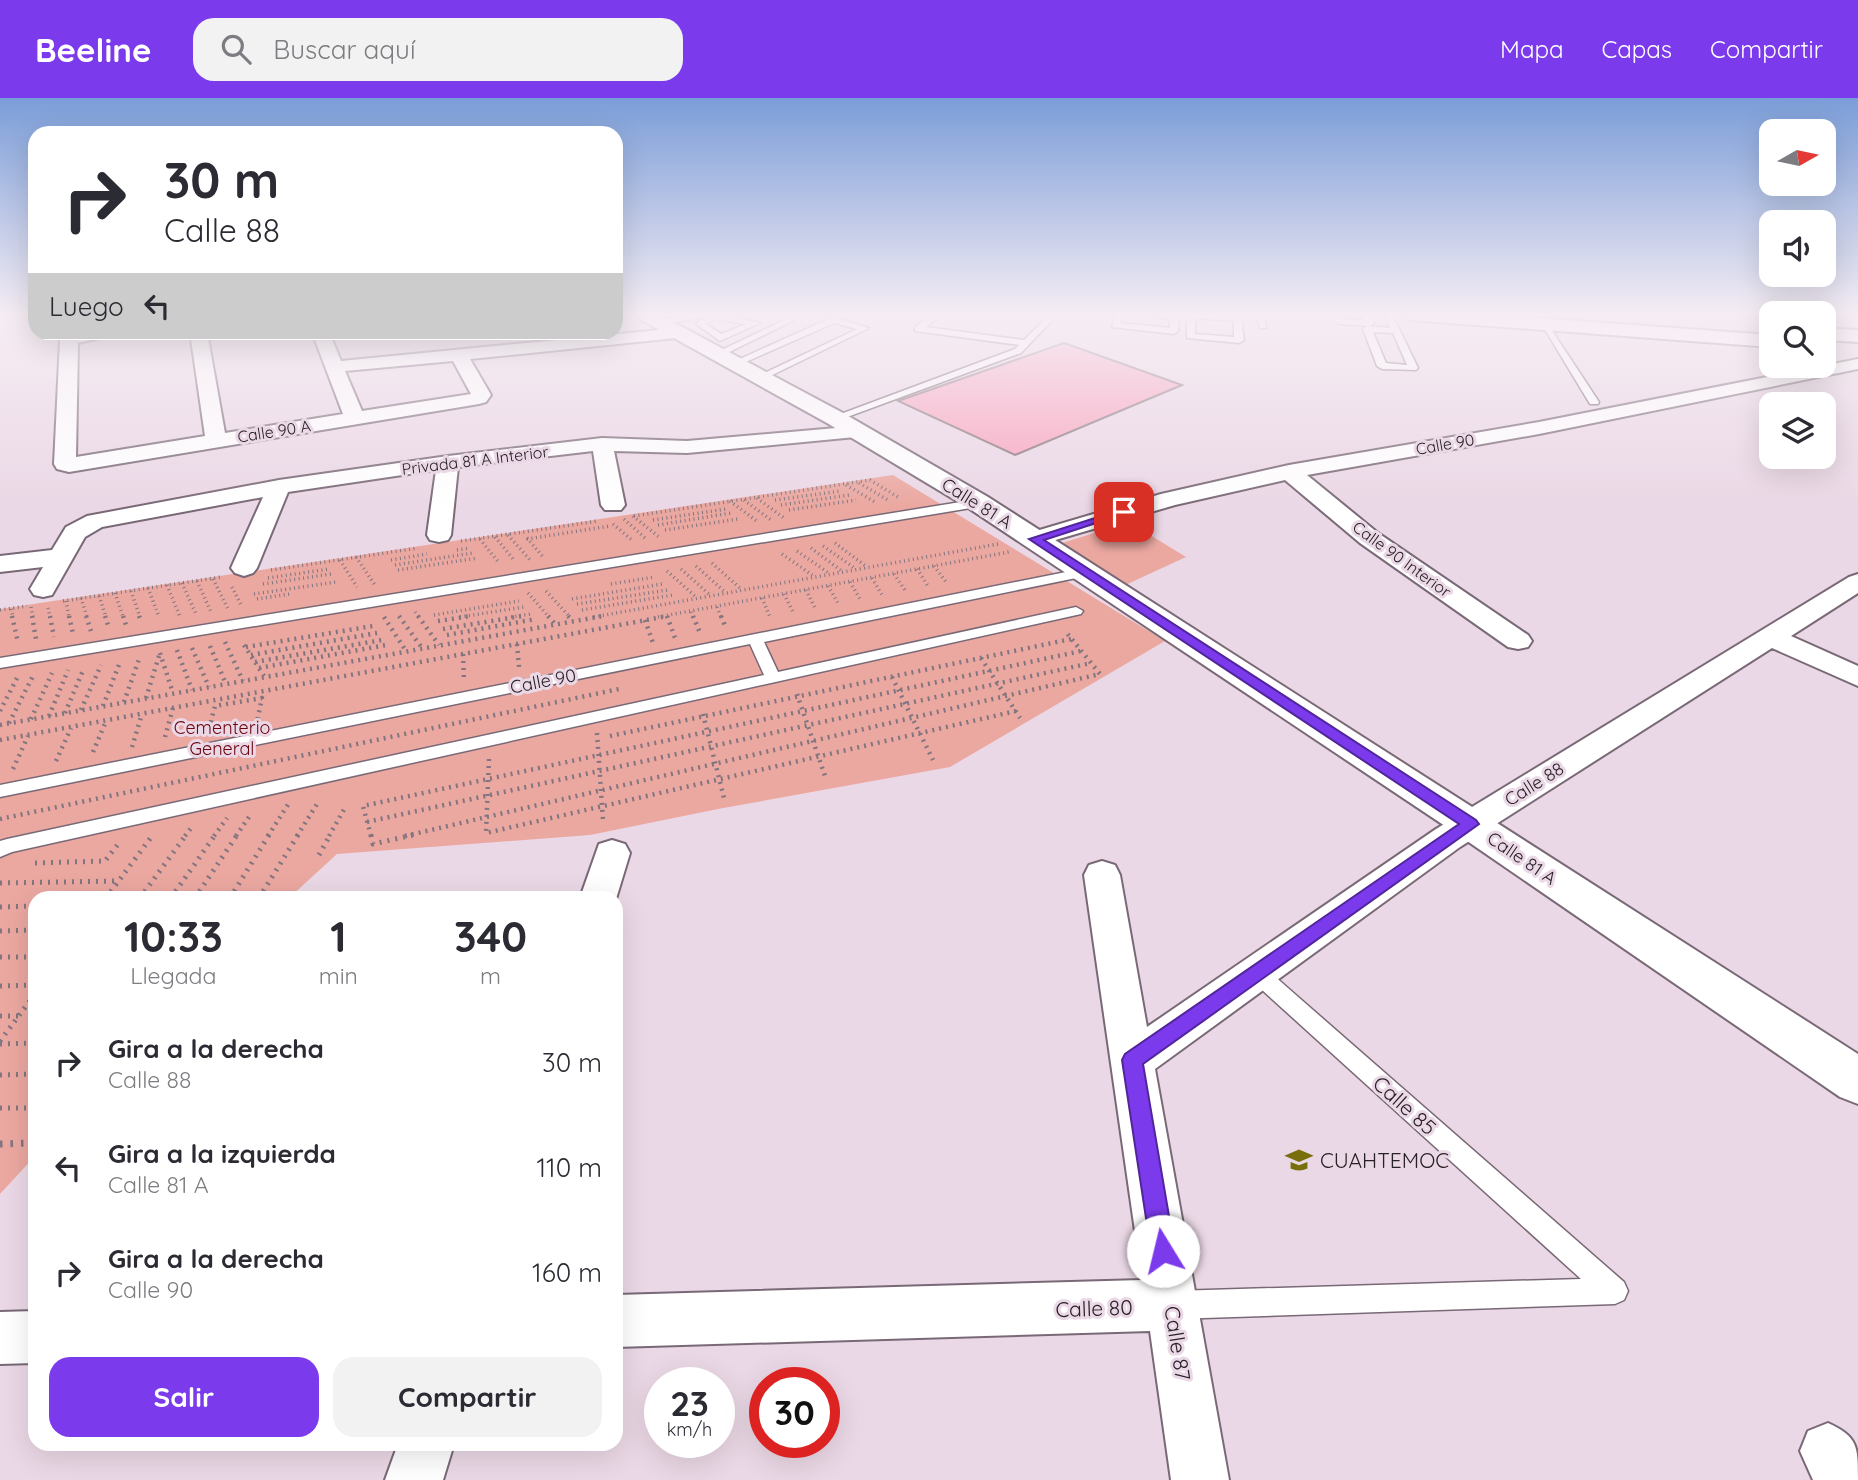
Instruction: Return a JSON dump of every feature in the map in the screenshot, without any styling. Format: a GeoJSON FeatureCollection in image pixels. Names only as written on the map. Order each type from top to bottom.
{"type":"FeatureCollection","features":[{"type":"Feature","properties":{"kind":"street","name":"Calle 90 A"},"geometry":{"type":"LineString","coordinates":[[68,378],[65,464],[78,465],[216,440],[473,401],[481,396],[471,378]]}},
{"type":"Feature","properties":{"kind":"street"},"geometry":{"type":"LineString","coordinates":[[206,378],[216,440]]}},
{"type":"Feature","properties":{"kind":"street"},"geometry":{"type":"LineString","coordinates":[[337,378],[355,418]]}},
{"type":"Feature","properties":{"kind":"street","name":"Calle 81 A"},"geometry":{"type":"LineString","coordinates":[[772,378],[979,503],[1018,544],[1086,572],[1858,1081]]}},
{"type":"Feature","properties":{"kind":"street","name":"Calle 90"},"geometry":{"type":"LineString","coordinates":[[1018,544],[1169,499],[1289,472],[1793,378]]}},
{"type":"Feature","properties":{"kind":"street","name":"Privada 81 A Interior"},"geometry":{"type":"LineString","coordinates":[[61,557],[75,532],[95,521],[279,487],[448,462],[602,444],[687,447],[847,425]]}},
{"type":"Feature","properties":{"kind":"street"},"geometry":{"type":"LineString","coordinates":[[602,444],[614,517]]}},
{"type":"Feature","properties":{"kind":"street"},"geometry":{"type":"LineString","coordinates":[[439,535],[448,462]]}},
{"type":"Feature","properties":{"kind":"street","name":"Calle 90 Interior"},"geometry":{"type":"LineString","coordinates":[[1289,472],[1369,538],[1518,641]]}},
{"type":"Feature","properties":{"kind":"street"},"geometry":{"type":"LineString","coordinates":[[249,579],[279,487]]}},
{"type":"Feature","properties":{"kind":"street"},"geometry":{"type":"LineString","coordinates":[[0,564],[61,557]]}},
{"type":"Feature","properties":{"kind":"street"},"geometry":{"type":"LineString","coordinates":[[40,599],[61,557]]}},
{"type":"Feature","properties":{"kind":"street","name":"Calle 88"},"geometry":{"type":"LineString","coordinates":[[1132,1060],[1471,824],[1858,582]]}},
{"type":"Feature","properties":{"kind":"street"},"geometry":{"type":"LineString","coordinates":[[1770,637],[1858,677]]}},
{"type":"Feature","properties":{"kind":"street"},"geometry":{"type":"LineString","coordinates":[[599,891],[608,837]]}},
{"type":"Feature","properties":{"kind":"street","name":"Calle 87"},"geometry":{"type":"LineString","coordinates":[[1102,875],[1200,1480]]}},
{"type":"Feature","properties":{"kind":"street","name":"Calle 80"},"geometry":{"type":"LineString","coordinates":[[623,1321],[1172,1306]]}},
{"type":"Feature","properties":{"kind":"street"},"geometry":{"type":"LineString","coordinates":[[0,1338],[28,1337]]}},
{"type":"Feature","properties":{"kind":"street"},"geometry":{"type":"LineString","coordinates":[[414,1480],[424,1451]]}},
{"type":"Feature","properties":{"kind":"lane"},"geometry":{"type":"LineString","coordinates":[[847,425],[954,378]]}},
{"type":"Feature","properties":{"kind":"lane"},"geometry":{"type":"LineString","coordinates":[[1578,378],[1594,402]]}},
{"type":"Feature","properties":{"kind":"lane"},"geometry":{"type":"LineString","coordinates":[[0,663],[979,503]]}},
{"type":"Feature","properties":{"kind":"lane","name":"Calle 90"},"geometry":{"type":"LineString","coordinates":[[0,790],[1086,572]]}},
{"type":"Feature","properties":{"kind":"lane"},"geometry":{"type":"LineString","coordinates":[[0,850],[7,846],[1076,611]]}},
{"type":"Feature","properties":{"kind":"lane"},"geometry":{"type":"LineString","coordinates":[[755,638],[773,678]]}},
{"type":"Feature","properties":{"kind":"lane","name":"Calle 85"},"geometry":{"type":"LineString","coordinates":[[1258,974],[1615,1291]]}},
{"type":"Feature","properties":{"kind":"lane","name":"Calle 80"},"geometry":{"type":"LineString","coordinates":[[1172,1306],[1615,1291]]}},
{"type":"Feature","properties":{"kind":"path"},"geometry":{"type":"LineString","coordinates":[[857,482],[892,502]]}},
{"type":"Feature","properties":{"kind":"path"},"geometry":{"type":"LineString","coordinates":[[845,484],[879,504]]}},
{"type":"Feature","properties":{"kind":"path"},"geometry":{"type":"LineString","coordinates":[[833,486],[863,504]]}},
{"type":"Feature","properties":{"kind":"path"},"geometry":{"type":"LineString","coordinates":[[775,500],[841,491]]}},
{"type":"Feature","properties":{"kind":"path"},"geometry":{"type":"LineString","coordinates":[[781,505],[849,495]]}},
{"type":"Feature","properties":{"kind":"path"},"geometry":{"type":"LineString","coordinates":[[768,496],[796,514]]}},
{"type":"Feature","properties":{"kind":"path"},"geometry":{"type":"LineString","coordinates":[[757,497],[786,519]]}},
{"type":"Feature","properties":{"kind":"path"},"geometry":{"type":"LineString","coordinates":[[743,499],[773,521]]}},
{"type":"Feature","properties":{"kind":"path"},"geometry":{"type":"LineString","coordinates":[[789,510],[856,500]]}},
{"type":"Feature","properties":{"kind":"path"},"geometry":{"type":"LineString","coordinates":[[730,501],[760,523]]}},
{"type":"Feature","properties":{"kind":"path"},"geometry":{"type":"LineString","coordinates":[[718,503],[743,523]]}},
{"type":"Feature","properties":{"kind":"path"},"geometry":{"type":"LineString","coordinates":[[653,520],[726,509]]}},
{"type":"Feature","properties":{"kind":"path"},"geometry":{"type":"LineString","coordinates":[[659,525],[731,513]]}},
{"type":"Feature","properties":{"kind":"path"},"geometry":{"type":"LineString","coordinates":[[645,514],[669,534]]}},
{"type":"Feature","properties":{"kind":"path"},"geometry":{"type":"LineString","coordinates":[[633,516],[661,539]]}},
{"type":"Feature","properties":{"kind":"path"},"geometry":{"type":"LineString","coordinates":[[527,539],[614,517],[648,541]]}},
{"type":"Feature","properties":{"kind":"path"},"geometry":{"type":"LineString","coordinates":[[614,517],[635,542]]}},
{"type":"Feature","properties":{"kind":"path"},"geometry":{"type":"LineString","coordinates":[[665,530],[738,519]]}},
{"type":"Feature","properties":{"kind":"path"},"geometry":{"type":"LineString","coordinates":[[522,532],[552,566]]}},
{"type":"Feature","properties":{"kind":"path"},"geometry":{"type":"LineString","coordinates":[[508,534],[538,568]]}},
{"type":"Feature","properties":{"kind":"path"},"geometry":{"type":"LineString","coordinates":[[824,536],[868,568]]}},
{"type":"Feature","properties":{"kind":"path"},"geometry":{"type":"LineString","coordinates":[[494,537],[516,562]]}},
{"type":"Feature","properties":{"kind":"path"},"geometry":{"type":"LineString","coordinates":[[813,538],[857,570]]}},
{"type":"Feature","properties":{"kind":"path"},"geometry":{"type":"LineString","coordinates":[[480,539],[500,565]]}},
{"type":"Feature","properties":{"kind":"path"},"geometry":{"type":"LineString","coordinates":[[464,541],[483,565]]}},
{"type":"Feature","properties":{"kind":"path"},"geometry":{"type":"LineString","coordinates":[[0,740],[894,574],[1018,544]]}},
{"type":"Feature","properties":{"kind":"path"},"geometry":{"type":"LineString","coordinates":[[0,725],[830,574],[1018,544]]}},
{"type":"Feature","properties":{"kind":"path"},"geometry":{"type":"LineString","coordinates":[[811,548],[844,572]]}},
{"type":"Feature","properties":{"kind":"path"},"geometry":{"type":"LineString","coordinates":[[776,551],[816,577]]}},
{"type":"Feature","properties":{"kind":"path"},"geometry":{"type":"LineString","coordinates":[[796,551],[830,574]]}},
{"type":"Feature","properties":{"kind":"path"},"geometry":{"type":"LineString","coordinates":[[386,553],[403,577]]}},
{"type":"Feature","properties":{"kind":"path"},"geometry":{"type":"LineString","coordinates":[[395,565],[473,553]]}},
{"type":"Feature","properties":{"kind":"path"},"geometry":{"type":"LineString","coordinates":[[356,557],[380,594]]}},
{"type":"Feature","properties":{"kind":"path"},"geometry":{"type":"LineString","coordinates":[[398,570],[478,558]]}},
{"type":"Feature","properties":{"kind":"path"},"geometry":{"type":"LineString","coordinates":[[687,559],[727,593]]}},
{"type":"Feature","properties":{"kind":"path"},"geometry":{"type":"LineString","coordinates":[[340,560],[363,596]]}},
{"type":"Feature","properties":{"kind":"path"},"geometry":{"type":"LineString","coordinates":[[673,561],[711,596]]}},
{"type":"Feature","properties":{"kind":"path"},"geometry":{"type":"LineString","coordinates":[[709,561],[743,590]]}},
{"type":"Feature","properties":{"kind":"path"},"geometry":{"type":"LineString","coordinates":[[254,594],[338,584],[324,562]]}},
{"type":"Feature","properties":{"kind":"path"},"geometry":{"type":"LineString","coordinates":[[658,563],[698,598]]}},
{"type":"Feature","properties":{"kind":"path"},"geometry":{"type":"LineString","coordinates":[[934,566],[948,585]]}},
{"type":"Feature","properties":{"kind":"path"},"geometry":{"type":"LineString","coordinates":[[917,569],[930,589]]}},
{"type":"Feature","properties":{"kind":"path"},"geometry":{"type":"LineString","coordinates":[[249,579],[330,571]]}},
{"type":"Feature","properties":{"kind":"path"},"geometry":{"type":"LineString","coordinates":[[651,573],[680,602]]}},
{"type":"Feature","properties":{"kind":"path"},"geometry":{"type":"LineString","coordinates":[[894,574],[907,593]]}},
{"type":"Feature","properties":{"kind":"path"},"geometry":{"type":"LineString","coordinates":[[872,578],[884,598]]}},
{"type":"Feature","properties":{"kind":"path"},"geometry":{"type":"LineString","coordinates":[[213,579],[232,618]]}},
{"type":"Feature","properties":{"kind":"path"},"geometry":{"type":"LineString","coordinates":[[249,579],[261,606]]}},
{"type":"Feature","properties":{"kind":"path"},"geometry":{"type":"LineString","coordinates":[[246,615],[249,579]]}},
{"type":"Feature","properties":{"kind":"path"},"geometry":{"type":"LineString","coordinates":[[197,581],[215,620]]}},
{"type":"Feature","properties":{"kind":"path"},"geometry":{"type":"LineString","coordinates":[[850,582],[863,602]]}},
{"type":"Feature","properties":{"kind":"path"},"geometry":{"type":"LineString","coordinates":[[182,583],[200,623]]}},
{"type":"Feature","properties":{"kind":"path"},"geometry":{"type":"LineString","coordinates":[[538,583],[573,621]]}},
{"type":"Feature","properties":{"kind":"path"},"geometry":{"type":"LineString","coordinates":[[572,598],[662,584]]}},
{"type":"Feature","properties":{"kind":"path"},"geometry":{"type":"LineString","coordinates":[[167,585],[184,625]]}},
{"type":"Feature","properties":{"kind":"path"},"geometry":{"type":"LineString","coordinates":[[521,586],[555,624]]}},
{"type":"Feature","properties":{"kind":"path"},"geometry":{"type":"LineString","coordinates":[[828,586],[840,607]]}},
{"type":"Feature","properties":{"kind":"path"},"geometry":{"type":"LineString","coordinates":[[148,588],[160,619]]}},
{"type":"Feature","properties":{"kind":"path"},"geometry":{"type":"LineString","coordinates":[[577,604],[668,590]]}},
{"type":"Feature","properties":{"kind":"path"},"geometry":{"type":"LineString","coordinates":[[806,590],[817,611]]}},
{"type":"Feature","properties":{"kind":"path"},"geometry":{"type":"LineString","coordinates":[[131,591],[145,632]]}},
{"type":"Feature","properties":{"kind":"path"},"geometry":{"type":"LineString","coordinates":[[565,592],[590,618]]}},
{"type":"Feature","properties":{"kind":"path"},"geometry":{"type":"LineString","coordinates":[[115,593],[129,634]]}},
{"type":"Feature","properties":{"kind":"path"},"geometry":{"type":"LineString","coordinates":[[784,594],[795,615]]}},
{"type":"Feature","properties":{"kind":"path"},"geometry":{"type":"LineString","coordinates":[[582,610],[673,595]]}},
{"type":"Feature","properties":{"kind":"path"},"geometry":{"type":"LineString","coordinates":[[99,596],[111,637]]}},
{"type":"Feature","properties":{"kind":"path"},"geometry":{"type":"LineString","coordinates":[[514,596],[543,626]]}},
{"type":"Feature","properties":{"kind":"path"},"geometry":{"type":"LineString","coordinates":[[81,598],[94,640]]}},
{"type":"Feature","properties":{"kind":"path"},"geometry":{"type":"LineString","coordinates":[[762,598],[771,620]]}},
{"type":"Feature","properties":{"kind":"path"},"geometry":{"type":"LineString","coordinates":[[40,599],[56,646]]}},
{"type":"Feature","properties":{"kind":"path"},"geometry":{"type":"LineString","coordinates":[[38,649],[40,599]]}},
{"type":"Feature","properties":{"kind":"path"},"geometry":{"type":"LineString","coordinates":[[66,601],[75,643]]}},
{"type":"Feature","properties":{"kind":"path"},"geometry":{"type":"LineString","coordinates":[[434,615],[519,601]]}},
{"type":"Feature","properties":{"kind":"path"},"geometry":{"type":"LineString","coordinates":[[410,604],[439,645]]}},
{"type":"Feature","properties":{"kind":"path"},"geometry":{"type":"LineString","coordinates":[[393,607],[422,649]]}},
{"type":"Feature","properties":{"kind":"path"},"geometry":{"type":"LineString","coordinates":[[438,621],[524,607]]}},
{"type":"Feature","properties":{"kind":"path"},"geometry":{"type":"LineString","coordinates":[[717,607],[726,629]]}},
{"type":"Feature","properties":{"kind":"path"},"geometry":{"type":"LineString","coordinates":[[11,609],[20,652]]}},
{"type":"Feature","properties":{"kind":"path"},"geometry":{"type":"LineString","coordinates":[[379,609],[406,651]]}},
{"type":"Feature","properties":{"kind":"path"},"geometry":{"type":"LineString","coordinates":[[430,610],[452,643]]}},
{"type":"Feature","properties":{"kind":"path"},"geometry":{"type":"LineString","coordinates":[[691,611],[700,634]]}},
{"type":"Feature","properties":{"kind":"path"},"geometry":{"type":"LineString","coordinates":[[443,629],[531,614]]}},
{"type":"Feature","properties":{"kind":"path"},"geometry":{"type":"LineString","coordinates":[[667,616],[675,639]]}},
{"type":"Feature","properties":{"kind":"path"},"geometry":{"type":"LineString","coordinates":[[447,635],[536,618]]}},
{"type":"Feature","properties":{"kind":"path"},"geometry":{"type":"LineString","coordinates":[[368,620],[392,654]]}},
{"type":"Feature","properties":{"kind":"path"},"geometry":{"type":"LineString","coordinates":[[645,620],[653,644]]}},
{"type":"Feature","properties":{"kind":"path"},"geometry":{"type":"LineString","coordinates":[[246,647],[373,626]]}},
{"type":"Feature","properties":{"kind":"path"},"geometry":{"type":"LineString","coordinates":[[1061,626],[1100,674],[373,844],[363,806],[1081,651]]}},
{"type":"Feature","properties":{"kind":"path"},"geometry":{"type":"LineString","coordinates":[[251,655],[377,633]]}},
{"type":"Feature","properties":{"kind":"path"},"geometry":{"type":"LineString","coordinates":[[222,635],[243,681]]}},
{"type":"Feature","properties":{"kind":"path"},"geometry":{"type":"LineString","coordinates":[[206,638],[226,684]]}},
{"type":"Feature","properties":{"kind":"path"},"geometry":{"type":"LineString","coordinates":[[584,742],[1071,639]]}},
{"type":"Feature","properties":{"kind":"path"},"geometry":{"type":"LineString","coordinates":[[189,640],[209,687]]}},
{"type":"Feature","properties":{"kind":"path"},"geometry":{"type":"LineString","coordinates":[[242,640],[264,677]]}},
{"type":"Feature","properties":{"kind":"path"},"geometry":{"type":"LineString","coordinates":[[255,662],[382,640]]}},
{"type":"Feature","properties":{"kind":"path"},"geometry":{"type":"LineString","coordinates":[[174,643],[192,690]]}},
{"type":"Feature","properties":{"kind":"path"},"geometry":{"type":"LineString","coordinates":[[517,644],[519,670]]}},
{"type":"Feature","properties":{"kind":"path"},"geometry":{"type":"LineString","coordinates":[[259,668],[386,645]]}},
{"type":"Feature","properties":{"kind":"path"},"geometry":{"type":"LineString","coordinates":[[158,646],[173,693]]}},
{"type":"Feature","properties":{"kind":"path"},"geometry":{"type":"LineString","coordinates":[[124,702],[143,648]]}},
{"type":"Feature","properties":{"kind":"path"},"geometry":{"type":"LineString","coordinates":[[103,706],[125,651]]}},
{"type":"Feature","properties":{"kind":"path"},"geometry":{"type":"LineString","coordinates":[[146,698],[160,652]]}},
{"type":"Feature","properties":{"kind":"path"},"geometry":{"type":"LineString","coordinates":[[976,652],[1020,718]]}},
{"type":"Feature","properties":{"kind":"path"},"geometry":{"type":"LineString","coordinates":[[81,710],[105,654]]}},
{"type":"Feature","properties":{"kind":"path"},"geometry":{"type":"LineString","coordinates":[[463,654],[464,681]]}},
{"type":"Feature","properties":{"kind":"path"},"geometry":{"type":"LineString","coordinates":[[65,713],[88,657]]}},
{"type":"Feature","properties":{"kind":"path"},"geometry":{"type":"LineString","coordinates":[[49,716],[73,660]]}},
{"type":"Feature","properties":{"kind":"path"},"geometry":{"type":"LineString","coordinates":[[31,719],[56,662]]}},
{"type":"Feature","properties":{"kind":"path"},"geometry":{"type":"LineString","coordinates":[[367,821],[1091,663]]}},
{"type":"Feature","properties":{"kind":"path"},"geometry":{"type":"LineString","coordinates":[[9,723],[38,665]]}},
{"type":"Feature","properties":{"kind":"path"},"geometry":{"type":"LineString","coordinates":[[0,711],[22,668]]}},
{"type":"Feature","properties":{"kind":"path"},"geometry":{"type":"LineString","coordinates":[[889,670],[933,760]]}},
{"type":"Feature","properties":{"kind":"path"},"geometry":{"type":"LineString","coordinates":[[793,683],[826,779]]}},
{"type":"Feature","properties":{"kind":"path"},"geometry":{"type":"LineString","coordinates":[[0,818],[628,687]]}},
{"type":"Feature","properties":{"kind":"path"},"geometry":{"type":"LineString","coordinates":[[208,732],[215,706],[262,698],[256,723]]}},
{"type":"Feature","properties":{"kind":"path"},"geometry":{"type":"LineString","coordinates":[[700,703],[724,798]]}},
{"type":"Feature","properties":{"kind":"path"},"geometry":{"type":"LineString","coordinates":[[164,741],[173,708]]}},
{"type":"Feature","properties":{"kind":"path"},"geometry":{"type":"LineString","coordinates":[[489,755],[486,833],[1016,711]]}},
{"type":"Feature","properties":{"kind":"path"},"geometry":{"type":"LineString","coordinates":[[132,747],[142,714]]}},
{"type":"Feature","properties":{"kind":"path"},"geometry":{"type":"LineString","coordinates":[[92,755],[106,721]]}},
{"type":"Feature","properties":{"kind":"path"},"geometry":{"type":"LineString","coordinates":[[596,725],[602,807],[608,837]]}},
{"type":"Feature","properties":{"kind":"path"},"geometry":{"type":"LineString","coordinates":[[55,763],[72,727]]}},
{"type":"Feature","properties":{"kind":"path"},"geometry":{"type":"LineString","coordinates":[[13,771],[29,735]]}},
{"type":"Feature","properties":{"kind":"path"},"geometry":{"type":"LineString","coordinates":[[476,764],[489,762]]}},
{"type":"Feature","properties":{"kind":"path"},"geometry":{"type":"LineString","coordinates":[[234,891],[290,803]]}},
{"type":"Feature","properties":{"kind":"path"},"geometry":{"type":"LineString","coordinates":[[263,891],[317,804]]}},
{"type":"Feature","properties":{"kind":"path"},"geometry":{"type":"LineString","coordinates":[[176,891],[235,806]]}},
{"type":"Feature","properties":{"kind":"path"},"geometry":{"type":"LineString","coordinates":[[319,855],[346,806]]}},
{"type":"Feature","properties":{"kind":"path"},"geometry":{"type":"LineString","coordinates":[[200,891],[253,812]]}},
{"type":"Feature","properties":{"kind":"path"},"geometry":{"type":"LineString","coordinates":[[145,891],[196,821]]}},
{"type":"Feature","properties":{"kind":"path"},"geometry":{"type":"LineString","coordinates":[[111,891],[158,829]]}},
{"type":"Feature","properties":{"kind":"path"},"geometry":{"type":"LineString","coordinates":[[25,863],[105,861],[125,834]]}},
{"type":"Feature","properties":{"kind":"path"},"geometry":{"type":"LineString","coordinates":[[0,883],[119,881]]}},
{"type":"Feature","properties":{"kind":"path"},"geometry":{"type":"LineString","coordinates":[[0,907],[28,906]]}},
{"type":"Feature","properties":{"kind":"path"},"geometry":{"type":"LineString","coordinates":[[0,931],[28,930]]}},
{"type":"Feature","properties":{"kind":"path"},"geometry":{"type":"LineString","coordinates":[[0,957],[28,957]]}},
{"type":"Feature","properties":{"kind":"path"},"geometry":{"type":"LineString","coordinates":[[0,986],[28,985]]}},
{"type":"Feature","properties":{"kind":"path"},"geometry":{"type":"LineString","coordinates":[[0,1043],[28,1004]]}},
{"type":"Feature","properties":{"kind":"path"},"geometry":{"type":"LineString","coordinates":[[0,1016],[19,1016]]}},
{"type":"Feature","properties":{"kind":"path"},"geometry":{"type":"LineString","coordinates":[[0,1043],[28,1043]]}},
{"type":"Feature","properties":{"kind":"path"},"geometry":{"type":"LineString","coordinates":[[0,1075],[28,1074]]}},
{"type":"Feature","properties":{"kind":"path"},"geometry":{"type":"LineString","coordinates":[[0,1108],[28,1108]]}},
{"type":"Feature","properties":{"kind":"path"},"geometry":{"type":"LineString","coordinates":[[0,1144],[28,1143]]}},
{"type":"Feature","properties":{"kind":"green space","name":"Cementerio General"},"geometry":{"type":"Polygon","coordinates":[[[893,475],[1165,641],[950,767],[590,835],[337,854],[297,891],[28,891],[28,1164],[0,1194],[0,609],[893,475]]]}},
{"type":"Feature","properties":{"kind":"green space"},"geometry":{"type":"Polygon","coordinates":[[[1129,522],[1186,557],[1121,587],[1059,544],[1129,522]]]}},
{"type":"Feature","properties":{"kind":"building"},"geometry":{"type":"Polygon","coordinates":[[[962,378],[1164,378],[1182,385],[1015,455],[898,401],[962,378]]]}},
{"type":"Feature","properties":{"kind":"place","name":"CUAHTEMOC"},"geometry":{"type":"Point","coordinates":[1299,1160]}},
{"type":"Feature","properties":{"kind":"route"},"geometry":{"type":"LineString","coordinates":[[1124,512],[1035,539],[1471,824],[1447,838],[1258,974],[1132,1060],[1163,1251]]}}]}
